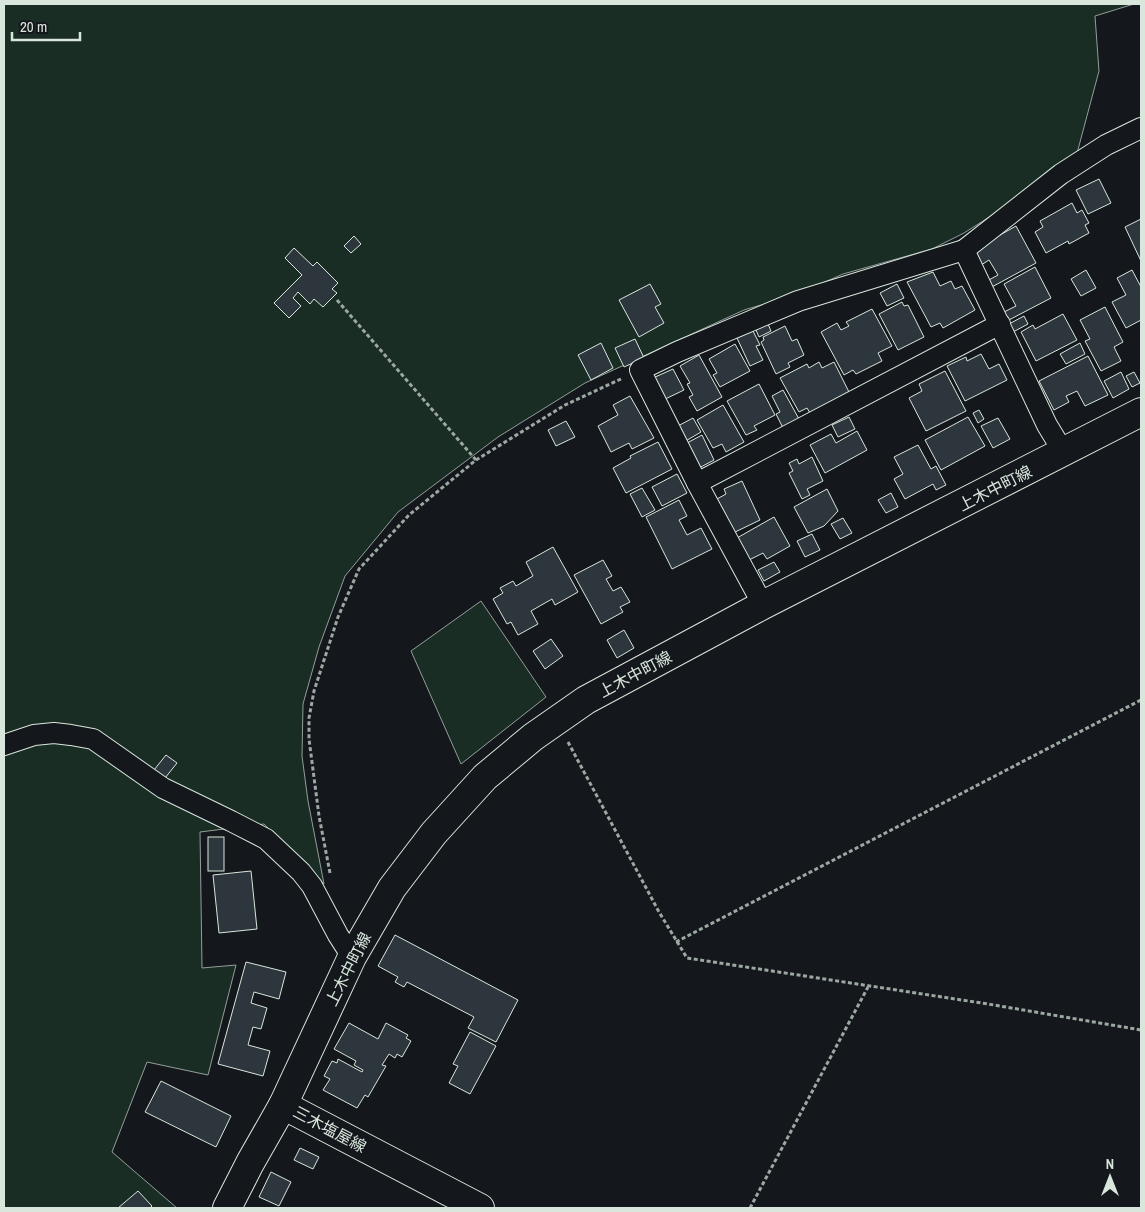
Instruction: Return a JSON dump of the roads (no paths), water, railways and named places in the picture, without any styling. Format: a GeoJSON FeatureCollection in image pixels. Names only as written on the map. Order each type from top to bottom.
{"type":"FeatureCollection","features":[{"type":"Feature","properties":{"kind":"main road","name":"上木中町線"},"geometry":{"type":"LineString","coordinates":[[283,1104],[352,957],[392,888],[434,833],[485,777],[532,737],[586,700],[763,605],[1064,453],[1141,412]]}},
{"type":"Feature","properties":{"kind":"main road","name":"三木塩屋線"},"geometry":{"type":"LineString","coordinates":[[227,1208],[283,1104],[480,1208]]}},
{"type":"Feature","properties":{"kind":"street"},"geometry":{"type":"LineString","coordinates":[[763,605],[697,483],[640,370],[677,352],[798,301],[964,250],[1061,174],[1106,145],[1141,128]]}},
{"type":"Feature","properties":{"kind":"street"},"geometry":{"type":"LineString","coordinates":[[964,250],[1047,425],[1064,453]]}},
{"type":"Feature","properties":{"kind":"street"},"geometry":{"type":"LineString","coordinates":[[697,483],[1000,324]]}},
{"type":"Feature","properties":{"kind":"street"},"geometry":{"type":"LineString","coordinates":[[4,745],[34,735],[54,733],[71,734],[93,739],[163,788],[232,821],[266,840],[301,872],[312,886],[352,957]]}}]}
